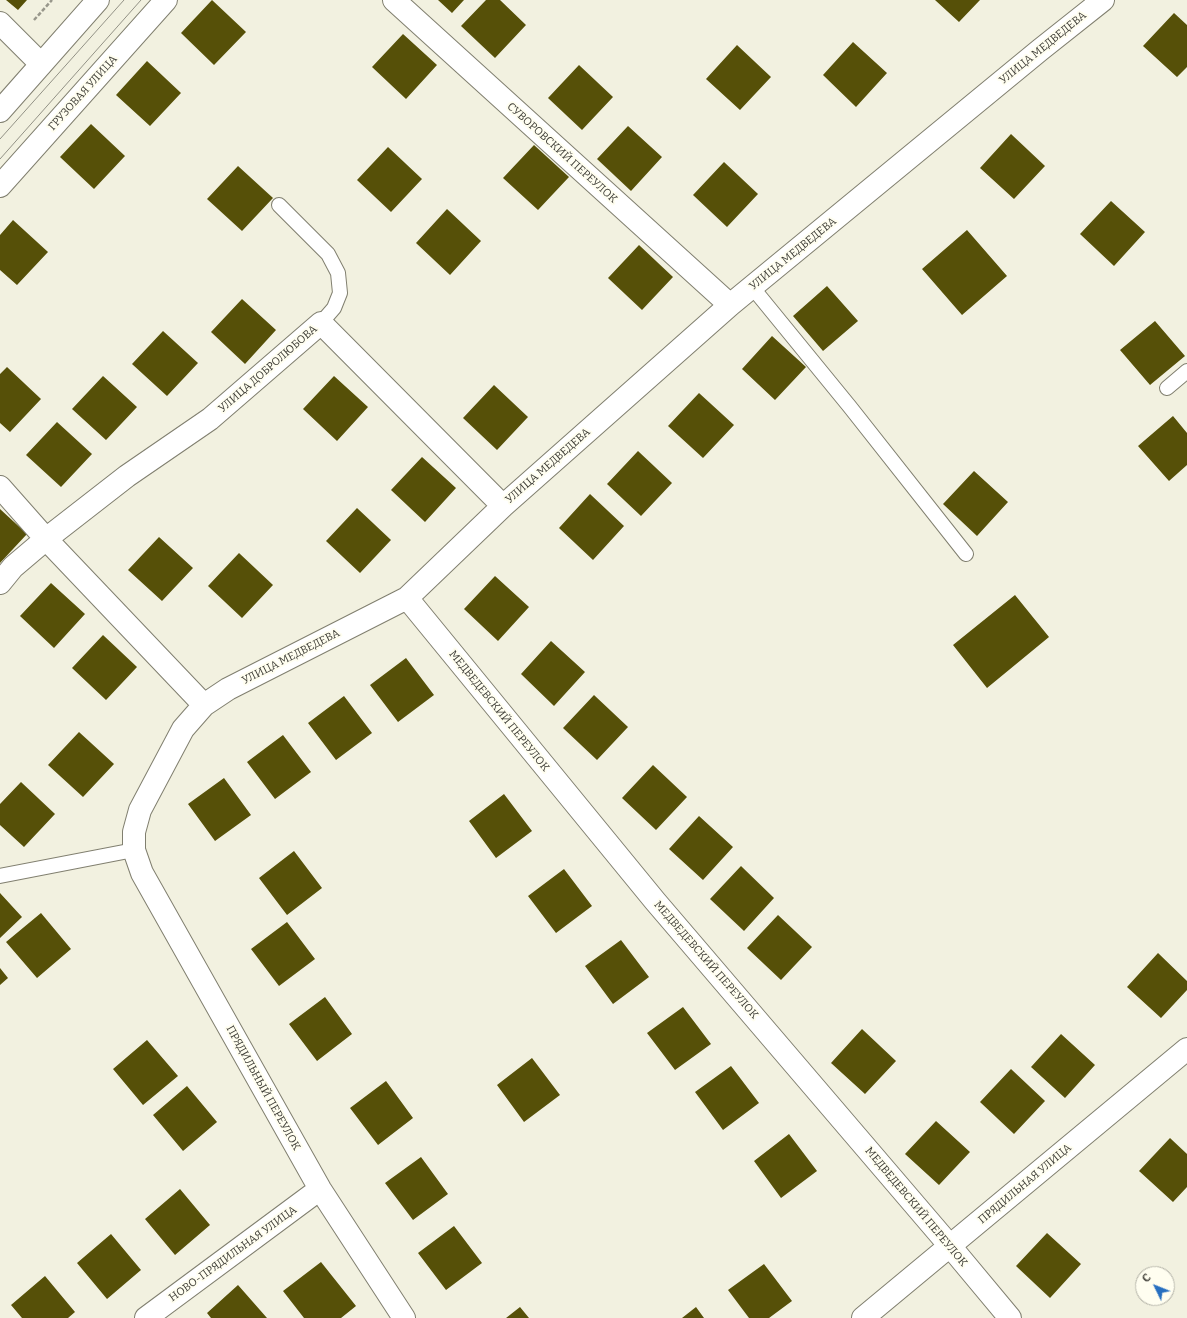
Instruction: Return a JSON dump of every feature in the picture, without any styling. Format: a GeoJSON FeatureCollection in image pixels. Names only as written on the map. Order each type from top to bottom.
{"type":"FeatureCollection","features":[{"type":"Feature","properties":{"kind":"street"},"geometry":{"type":"LineString","coordinates":[[0,111],[98,0]]}},
{"type":"Feature","properties":{"kind":"street","name":"ГРУЗОВАЯ УЛИЦА"},"geometry":{"type":"LineString","coordinates":[[0,186],[166,0]]}},
{"type":"Feature","properties":{"kind":"street","name":"СУВОРОВСКИЙ ПЕРЕУЛОК"},"geometry":{"type":"LineString","coordinates":[[394,0],[730,305]]}},
{"type":"Feature","properties":{"kind":"street","name":"УЛИЦА МЕДВЕДЕВА"},"geometry":{"type":"LineString","coordinates":[[134,850],[134,832],[140,810],[183,729],[204,705],[228,689],[407,598],[503,506],[730,305],[1103,0]]}},
{"type":"Feature","properties":{"kind":"street"},"geometry":{"type":"LineString","coordinates":[[0,23],[41,64]]}},
{"type":"Feature","properties":{"kind":"street","name":"УЛИЦА ДОБРОЛЮБОВА"},"geometry":{"type":"LineString","coordinates":[[0,583],[13,567],[46,539],[127,476],[210,419],[321,323],[503,506]]}},
{"type":"Feature","properties":{"kind":"street"},"geometry":{"type":"LineString","coordinates":[[0,487],[46,539],[204,705]]}},
{"type":"Feature","properties":{"kind":"street","name":"МЕДВЕДЕВСКИЙ ПЕРЕУЛОК"},"geometry":{"type":"LineString","coordinates":[[407,598],[655,901],[1010,1318]]}},
{"type":"Feature","properties":{"kind":"street","name":"ПРЯДИЛЬНЫЙ ПЕРЕУЛОК"},"geometry":{"type":"LineString","coordinates":[[134,850],[142,873],[320,1189],[404,1318]]}},
{"type":"Feature","properties":{"kind":"street","name":"ПРЯДИЛЬНАЯ УЛИЦА"},"geometry":{"type":"LineString","coordinates":[[863,1318],[1187,1049]]}},
{"type":"Feature","properties":{"kind":"street","name":"НОВО-ПРЯДИЛЬНАЯ УЛИЦА"},"geometry":{"type":"LineString","coordinates":[[146,1318],[320,1189]]}},
{"type":"Feature","properties":{"kind":"lane"},"geometry":{"type":"LineString","coordinates":[[279,205],[328,254],[338,273],[340,293],[334,308],[321,323]]}},
{"type":"Feature","properties":{"kind":"lane"},"geometry":{"type":"LineString","coordinates":[[752,287],[850,407],[966,554]]}},
{"type":"Feature","properties":{"kind":"lane"},"geometry":{"type":"LineString","coordinates":[[1168,388],[1187,370]]}},
{"type":"Feature","properties":{"kind":"lane"},"geometry":{"type":"LineString","coordinates":[[0,876],[134,850]]}},
{"type":"Feature","properties":{"kind":"building"},"geometry":{"type":"Polygon","coordinates":[[[6,0],[27,0],[18,10],[6,0]]]}},
{"type":"Feature","properties":{"kind":"building"},"geometry":{"type":"Polygon","coordinates":[[[212,0],[246,32],[214,65],[181,33],[212,0]]]}},
{"type":"Feature","properties":{"kind":"building"},"geometry":{"type":"Polygon","coordinates":[[[438,0],[464,0],[452,13],[438,0]]]}},
{"type":"Feature","properties":{"kind":"building"},"geometry":{"type":"Polygon","coordinates":[[[486,0],[500,0],[526,25],[495,58],[461,26],[486,0]]]}},
{"type":"Feature","properties":{"kind":"building"},"geometry":{"type":"Polygon","coordinates":[[[935,0],[980,0],[959,22],[935,0]]]}},
{"type":"Feature","properties":{"kind":"building"},"geometry":{"type":"Polygon","coordinates":[[[1174,13],[1187,25],[1187,67],[1177,77],[1143,46],[1174,13]]]}},
{"type":"Feature","properties":{"kind":"building"},"geometry":{"type":"Polygon","coordinates":[[[403,34],[437,65],[406,99],[372,67],[403,34]]]}},
{"type":"Feature","properties":{"kind":"building"},"geometry":{"type":"Polygon","coordinates":[[[853,42],[887,73],[856,107],[823,75],[853,42]]]}},
{"type":"Feature","properties":{"kind":"building"},"geometry":{"type":"Polygon","coordinates":[[[737,45],[771,77],[740,110],[706,79],[737,45]]]}},
{"type":"Feature","properties":{"kind":"building"},"geometry":{"type":"Polygon","coordinates":[[[147,61],[181,93],[150,126],[116,95],[147,61]]]}},
{"type":"Feature","properties":{"kind":"building"},"geometry":{"type":"Polygon","coordinates":[[[579,65],[613,97],[582,130],[548,98],[579,65]]]}},
{"type":"Feature","properties":{"kind":"building"},"geometry":{"type":"Polygon","coordinates":[[[91,124],[125,156],[94,189],[60,157],[91,124]]]}},
{"type":"Feature","properties":{"kind":"building"},"geometry":{"type":"Polygon","coordinates":[[[628,126],[662,157],[631,191],[597,159],[628,126]]]}},
{"type":"Feature","properties":{"kind":"building"},"geometry":{"type":"Polygon","coordinates":[[[1011,134],[1045,166],[1014,199],[980,168],[1011,134]]]}},
{"type":"Feature","properties":{"kind":"building"},"geometry":{"type":"Polygon","coordinates":[[[534,145],[569,177],[538,210],[503,178],[534,145]]]}},
{"type":"Feature","properties":{"kind":"building"},"geometry":{"type":"Polygon","coordinates":[[[388,147],[422,179],[391,212],[357,180],[388,147]]]}},
{"type":"Feature","properties":{"kind":"building"},"geometry":{"type":"Polygon","coordinates":[[[724,162],[758,194],[727,227],[693,195],[724,162]]]}},
{"type":"Feature","properties":{"kind":"building"},"geometry":{"type":"Polygon","coordinates":[[[238,166],[273,198],[242,231],[207,199],[238,166]]]}},
{"type":"Feature","properties":{"kind":"building"},"geometry":{"type":"Polygon","coordinates":[[[1111,201],[1145,232],[1114,266],[1080,234],[1111,201]]]}},
{"type":"Feature","properties":{"kind":"building"},"geometry":{"type":"Polygon","coordinates":[[[447,209],[481,241],[450,275],[416,243],[447,209]]]}},
{"type":"Feature","properties":{"kind":"building"},"geometry":{"type":"Polygon","coordinates":[[[13,220],[48,252],[17,285],[0,270],[0,235],[13,220]]]}},
{"type":"Feature","properties":{"kind":"building"},"geometry":{"type":"Polygon","coordinates":[[[967,230],[1007,276],[962,315],[922,269],[967,230]]]}},
{"type":"Feature","properties":{"kind":"building"},"geometry":{"type":"Polygon","coordinates":[[[639,245],[673,277],[642,310],[608,278],[639,245]]]}},
{"type":"Feature","properties":{"kind":"building"},"geometry":{"type":"Polygon","coordinates":[[[827,286],[858,321],[823,351],[793,316],[827,286]]]}},
{"type":"Feature","properties":{"kind":"building"},"geometry":{"type":"Polygon","coordinates":[[[242,299],[276,330],[245,364],[211,332],[242,299]]]}},
{"type":"Feature","properties":{"kind":"building"},"geometry":{"type":"Polygon","coordinates":[[[1155,321],[1185,356],[1150,385],[1120,350],[1155,321]]]}},
{"type":"Feature","properties":{"kind":"building"},"geometry":{"type":"Polygon","coordinates":[[[163,331],[198,363],[167,396],[132,364],[163,331]]]}},
{"type":"Feature","properties":{"kind":"building"},"geometry":{"type":"Polygon","coordinates":[[[772,336],[806,367],[775,400],[742,369],[772,336]]]}},
{"type":"Feature","properties":{"kind":"building"},"geometry":{"type":"Polygon","coordinates":[[[7,367],[41,399],[10,432],[0,423],[0,374],[7,367]]]}},
{"type":"Feature","properties":{"kind":"building"},"geometry":{"type":"Polygon","coordinates":[[[103,376],[137,407],[106,440],[72,409],[103,376]]]}},
{"type":"Feature","properties":{"kind":"building"},"geometry":{"type":"Polygon","coordinates":[[[334,376],[368,407],[337,441],[303,409],[334,376]]]}},
{"type":"Feature","properties":{"kind":"building"},"geometry":{"type":"Polygon","coordinates":[[[494,385],[528,417],[497,450],[463,418],[494,385]]]}},
{"type":"Feature","properties":{"kind":"building"},"geometry":{"type":"Polygon","coordinates":[[[699,393],[734,425],[703,458],[668,426],[699,393]]]}},
{"type":"Feature","properties":{"kind":"building"},"geometry":{"type":"Polygon","coordinates":[[[1173,416],[1187,433],[1187,465],[1169,481],[1138,446],[1173,416]]]}},
{"type":"Feature","properties":{"kind":"building"},"geometry":{"type":"Polygon","coordinates":[[[57,422],[92,454],[61,487],[26,455],[57,422]]]}},
{"type":"Feature","properties":{"kind":"building"},"geometry":{"type":"Polygon","coordinates":[[[638,451],[672,483],[641,516],[607,484],[638,451]]]}},
{"type":"Feature","properties":{"kind":"building"},"geometry":{"type":"Polygon","coordinates":[[[422,457],[456,488],[425,522],[391,490],[422,457]]]}},
{"type":"Feature","properties":{"kind":"building"},"geometry":{"type":"Polygon","coordinates":[[[974,471],[1008,502],[977,536],[943,504],[974,471]]]}},
{"type":"Feature","properties":{"kind":"building"},"geometry":{"type":"Polygon","coordinates":[[[590,494],[624,526],[593,560],[559,528],[590,494]]]}},
{"type":"Feature","properties":{"kind":"building"},"geometry":{"type":"Polygon","coordinates":[[[357,508],[391,540],[360,573],[326,541],[357,508]]]}},
{"type":"Feature","properties":{"kind":"building"},"geometry":{"type":"Polygon","coordinates":[[[0,509],[27,534],[0,563],[0,509]]]}},
{"type":"Feature","properties":{"kind":"building"},"geometry":{"type":"Polygon","coordinates":[[[159,537],[193,568],[162,601],[128,570],[159,537]]]}},
{"type":"Feature","properties":{"kind":"building"},"geometry":{"type":"Polygon","coordinates":[[[239,553],[273,585],[242,618],[208,586],[239,553]]]}},
{"type":"Feature","properties":{"kind":"building"},"geometry":{"type":"Polygon","coordinates":[[[495,576],[529,607],[498,641],[464,609],[495,576]]]}},
{"type":"Feature","properties":{"kind":"building"},"geometry":{"type":"Polygon","coordinates":[[[51,583],[85,614],[54,648],[20,616],[51,583]]]}},
{"type":"Feature","properties":{"kind":"building"},"geometry":{"type":"Polygon","coordinates":[[[1015,595],[1049,637],[987,688],[953,645],[1015,595]]]}},
{"type":"Feature","properties":{"kind":"building"},"geometry":{"type":"Polygon","coordinates":[[[103,635],[137,667],[106,700],[72,668],[103,635]]]}},
{"type":"Feature","properties":{"kind":"building"},"geometry":{"type":"Polygon","coordinates":[[[551,641],[585,672],[554,706],[521,674],[551,641]]]}},
{"type":"Feature","properties":{"kind":"building"},"geometry":{"type":"Polygon","coordinates":[[[406,658],[434,695],[398,722],[370,685],[406,658]]]}},
{"type":"Feature","properties":{"kind":"building"},"geometry":{"type":"Polygon","coordinates":[[[594,695],[628,727],[597,760],[563,728],[594,695]]]}},
{"type":"Feature","properties":{"kind":"building"},"geometry":{"type":"Polygon","coordinates":[[[344,696],[372,733],[336,760],[308,723],[344,696]]]}},
{"type":"Feature","properties":{"kind":"building"},"geometry":{"type":"Polygon","coordinates":[[[79,732],[114,764],[83,797],[48,765],[79,732]]]}},
{"type":"Feature","properties":{"kind":"building"},"geometry":{"type":"Polygon","coordinates":[[[283,735],[311,772],[275,799],[247,762],[283,735]]]}},
{"type":"Feature","properties":{"kind":"building"},"geometry":{"type":"Polygon","coordinates":[[[653,765],[687,797],[656,830],[622,798],[653,765]]]}},
{"type":"Feature","properties":{"kind":"building"},"geometry":{"type":"Polygon","coordinates":[[[224,778],[251,815],[215,841],[188,804],[224,778]]]}},
{"type":"Feature","properties":{"kind":"building"},"geometry":{"type":"Polygon","coordinates":[[[21,782],[55,814],[24,847],[0,825],[0,804],[21,782]]]}},
{"type":"Feature","properties":{"kind":"building"},"geometry":{"type":"Polygon","coordinates":[[[504,794],[532,831],[496,858],[469,821],[504,794]]]}},
{"type":"Feature","properties":{"kind":"building"},"geometry":{"type":"Polygon","coordinates":[[[699,816],[733,847],[703,880],[669,849],[699,816]]]}},
{"type":"Feature","properties":{"kind":"building"},"geometry":{"type":"Polygon","coordinates":[[[294,851],[322,888],[287,915],[259,878],[294,851]]]}},
{"type":"Feature","properties":{"kind":"building"},"geometry":{"type":"Polygon","coordinates":[[[741,866],[774,898],[744,931],[710,899],[741,866]]]}},
{"type":"Feature","properties":{"kind":"building"},"geometry":{"type":"Polygon","coordinates":[[[564,869],[592,906],[556,933],[528,896],[564,869]]]}},
{"type":"Feature","properties":{"kind":"building"},"geometry":{"type":"Polygon","coordinates":[[[0,893],[22,917],[0,938],[0,893]]]}},
{"type":"Feature","properties":{"kind":"building"},"geometry":{"type":"Polygon","coordinates":[[[41,913],[71,949],[37,978],[6,942],[41,913]]]}},
{"type":"Feature","properties":{"kind":"building"},"geometry":{"type":"Polygon","coordinates":[[[778,915],[812,947],[781,980],[747,948],[778,915]]]}},
{"type":"Feature","properties":{"kind":"building"},"geometry":{"type":"Polygon","coordinates":[[[287,922],[315,959],[279,986],[251,949],[287,922]]]}},
{"type":"Feature","properties":{"kind":"building"},"geometry":{"type":"Polygon","coordinates":[[[621,940],[649,977],[613,1004],[585,966],[621,940]]]}},
{"type":"Feature","properties":{"kind":"building"},"geometry":{"type":"Polygon","coordinates":[[[1158,953],[1187,981],[1187,990],[1161,1018],[1127,987],[1158,953]]]}},
{"type":"Feature","properties":{"kind":"building"},"geometry":{"type":"Polygon","coordinates":[[[0,968],[8,978],[0,985],[0,968]]]}},
{"type":"Feature","properties":{"kind":"building"},"geometry":{"type":"Polygon","coordinates":[[[325,997],[352,1034],[317,1061],[289,1024],[325,997]]]}},
{"type":"Feature","properties":{"kind":"building"},"geometry":{"type":"Polygon","coordinates":[[[683,1007],[711,1044],[675,1070],[647,1033],[683,1007]]]}},
{"type":"Feature","properties":{"kind":"building"},"geometry":{"type":"Polygon","coordinates":[[[862,1029],[896,1061],[865,1094],[831,1063],[862,1029]]]}},
{"type":"Feature","properties":{"kind":"building"},"geometry":{"type":"Polygon","coordinates":[[[1061,1034],[1095,1065],[1065,1098],[1031,1067],[1061,1034]]]}},
{"type":"Feature","properties":{"kind":"building"},"geometry":{"type":"Polygon","coordinates":[[[147,1040],[178,1076],[143,1105],[113,1069],[147,1040]]]}},
{"type":"Feature","properties":{"kind":"building"},"geometry":{"type":"Polygon","coordinates":[[[532,1058],[560,1095],[524,1122],[497,1085],[532,1058]]]}},
{"type":"Feature","properties":{"kind":"building"},"geometry":{"type":"Polygon","coordinates":[[[731,1066],[759,1103],[723,1130],[695,1092],[731,1066]]]}},
{"type":"Feature","properties":{"kind":"building"},"geometry":{"type":"Polygon","coordinates":[[[1011,1069],[1045,1101],[1014,1134],[980,1102],[1011,1069]]]}},
{"type":"Feature","properties":{"kind":"building"},"geometry":{"type":"Polygon","coordinates":[[[386,1081],[413,1118],[378,1145],[350,1108],[386,1081]]]}},
{"type":"Feature","properties":{"kind":"building"},"geometry":{"type":"Polygon","coordinates":[[[187,1086],[217,1122],[183,1151],[153,1115],[187,1086]]]}},
{"type":"Feature","properties":{"kind":"building"},"geometry":{"type":"Polygon","coordinates":[[[936,1121],[970,1152],[939,1185],[905,1154],[936,1121]]]}},
{"type":"Feature","properties":{"kind":"building"},"geometry":{"type":"Polygon","coordinates":[[[789,1134],[817,1171],[781,1198],[754,1161],[789,1134]]]}},
{"type":"Feature","properties":{"kind":"building"},"geometry":{"type":"Polygon","coordinates":[[[1170,1138],[1187,1154],[1187,1187],[1173,1202],[1139,1171],[1170,1138]]]}},
{"type":"Feature","properties":{"kind":"building"},"geometry":{"type":"Polygon","coordinates":[[[421,1157],[448,1194],[413,1220],[385,1183],[421,1157]]]}},
{"type":"Feature","properties":{"kind":"building"},"geometry":{"type":"Polygon","coordinates":[[[180,1189],[210,1225],[175,1255],[145,1219],[180,1189]]]}},
{"type":"Feature","properties":{"kind":"building"},"geometry":{"type":"Polygon","coordinates":[[[454,1226],[482,1263],[446,1290],[418,1253],[454,1226]]]}},
{"type":"Feature","properties":{"kind":"building"},"geometry":{"type":"Polygon","coordinates":[[[1047,1233],[1081,1264],[1050,1298],[1016,1266],[1047,1233]]]}},
{"type":"Feature","properties":{"kind":"building"},"geometry":{"type":"Polygon","coordinates":[[[111,1234],[141,1270],[107,1299],[77,1263],[111,1234]]]}},
{"type":"Feature","properties":{"kind":"building"},"geometry":{"type":"Polygon","coordinates":[[[321,1262],[356,1306],[341,1318],[304,1318],[283,1291],[321,1262]]]}},
{"type":"Feature","properties":{"kind":"building"},"geometry":{"type":"Polygon","coordinates":[[[764,1264],[792,1301],[769,1318],[749,1318],[728,1290],[764,1264]]]}},
{"type":"Feature","properties":{"kind":"building"},"geometry":{"type":"Polygon","coordinates":[[[45,1276],[75,1312],[68,1318],[22,1318],[11,1305],[45,1276]]]}},
{"type":"Feature","properties":{"kind":"building"},"geometry":{"type":"Polygon","coordinates":[[[238,1285],[267,1318],[211,1318],[207,1313],[238,1285]]]}},
{"type":"Feature","properties":{"kind":"building"},"geometry":{"type":"Polygon","coordinates":[[[520,1307],[529,1318],[506,1318],[520,1307]]]}},
{"type":"Feature","properties":{"kind":"building"},"geometry":{"type":"Polygon","coordinates":[[[696,1307],[704,1318],[682,1318],[696,1307]]]}},
{"type":"Feature","properties":{"kind":"tram line"},"geometry":{"type":"LineString","coordinates":[[0,139],[124,0]]}},
{"type":"Feature","properties":{"kind":"tram line"},"geometry":{"type":"LineString","coordinates":[[0,159],[141,0]]}}]}
